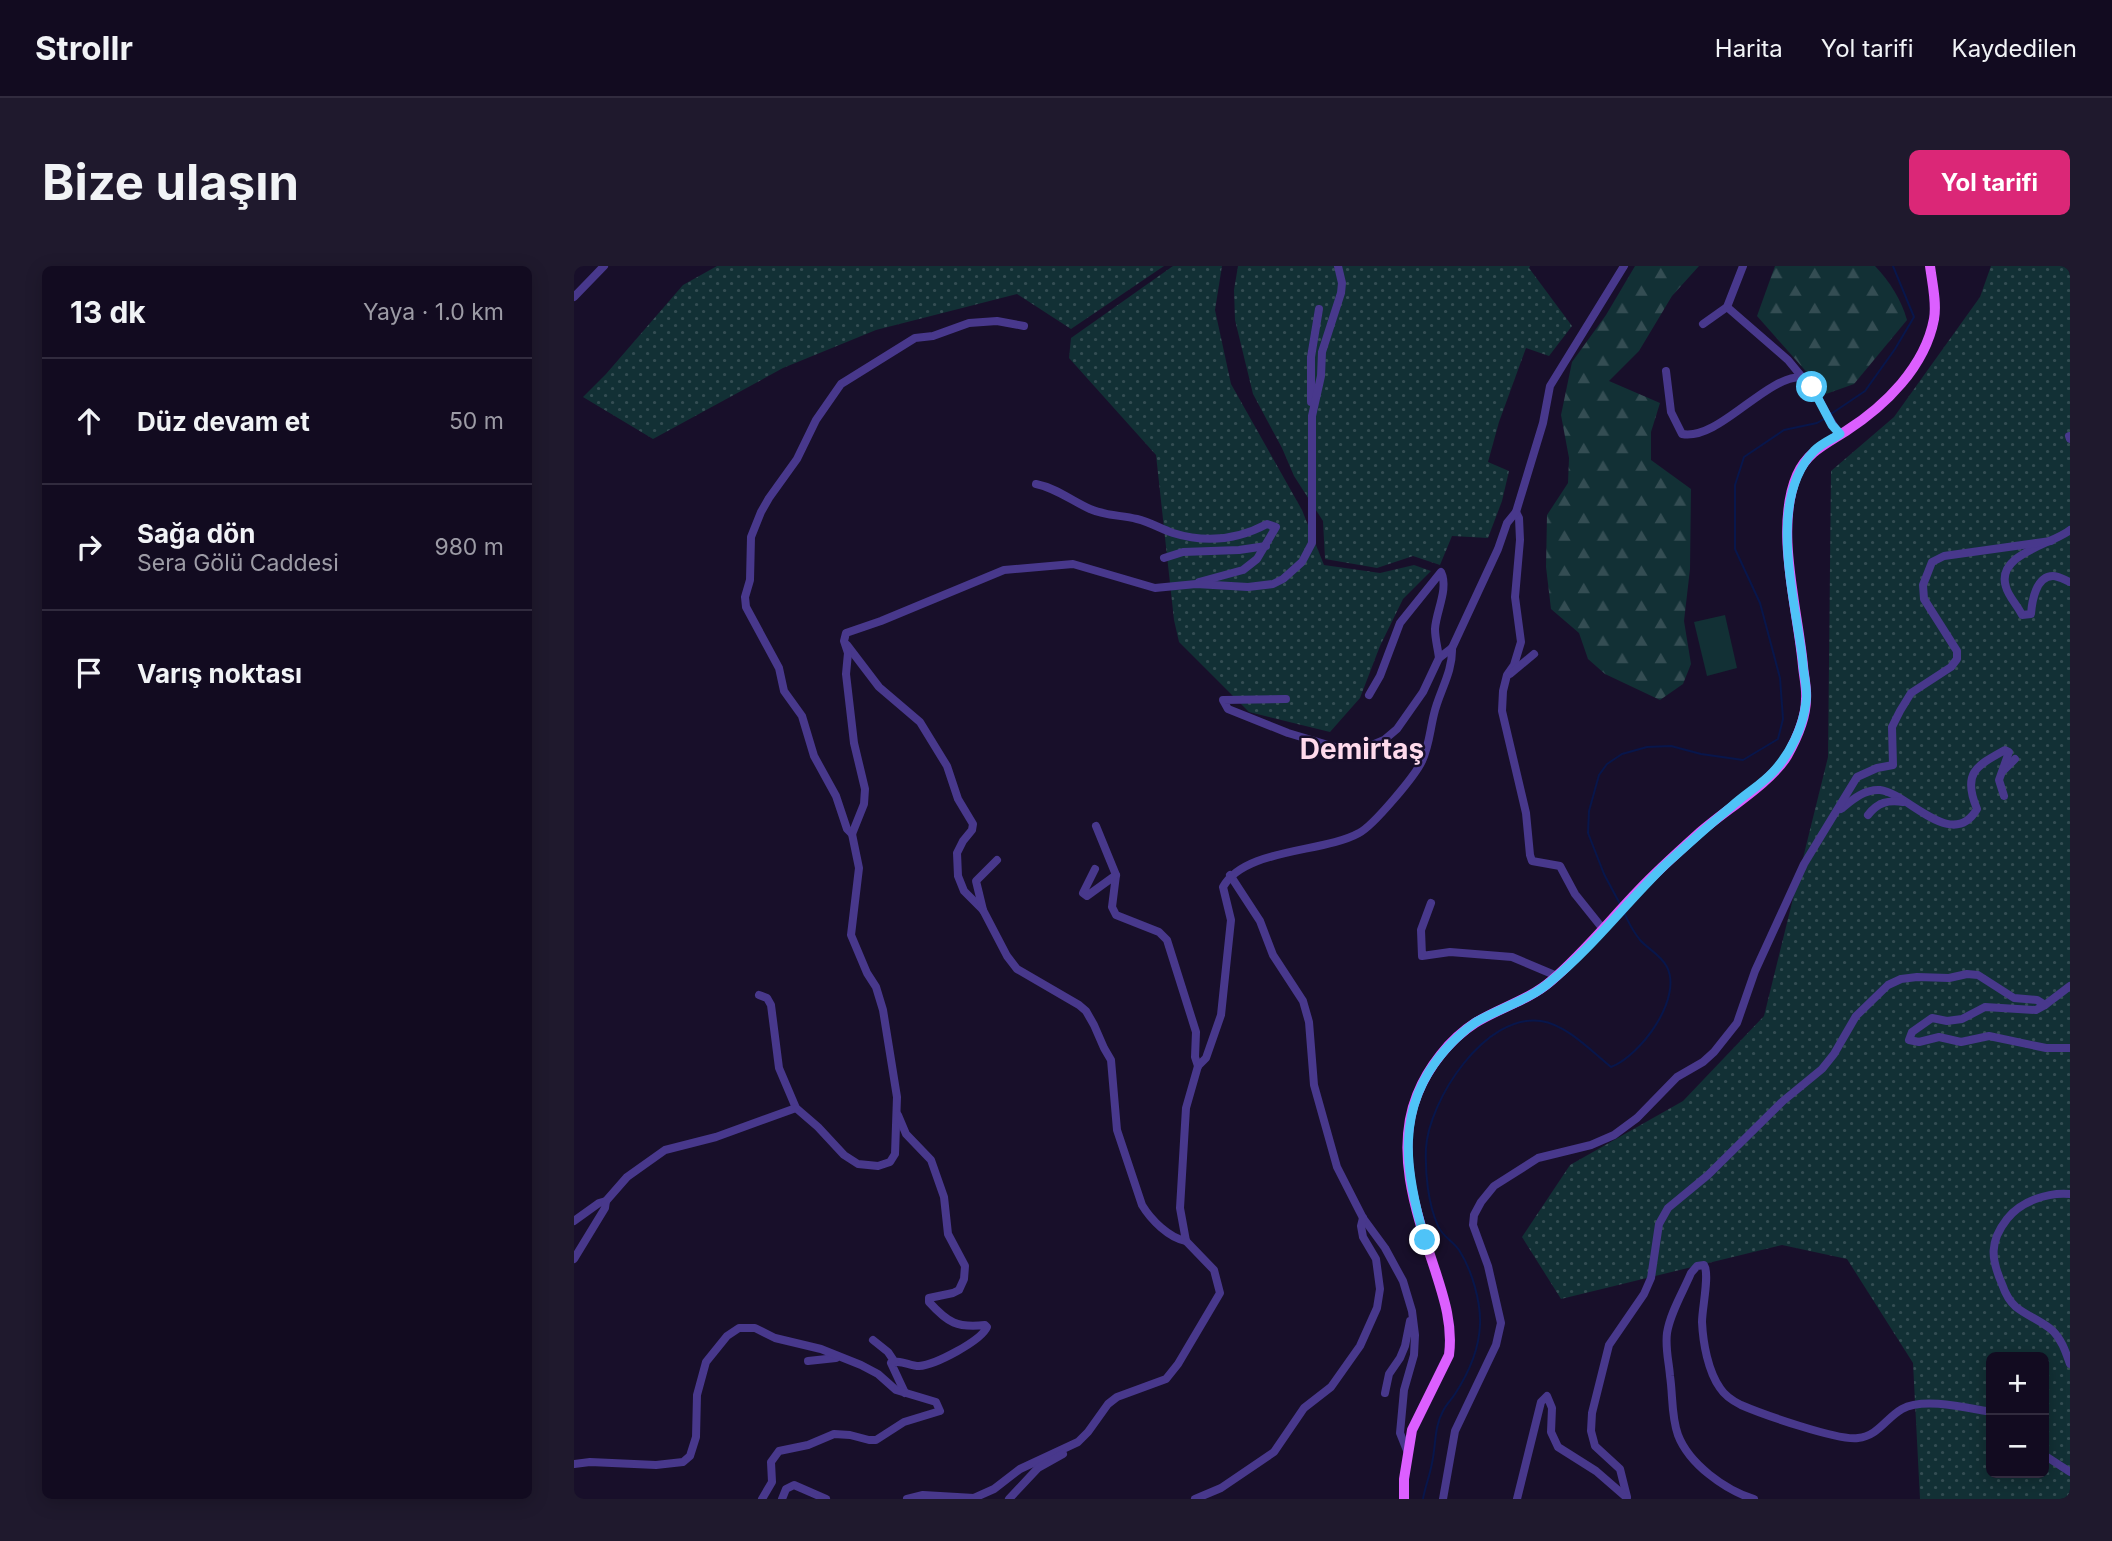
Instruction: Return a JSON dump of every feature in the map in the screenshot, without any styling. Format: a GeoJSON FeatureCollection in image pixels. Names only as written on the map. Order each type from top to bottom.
{"type":"FeatureCollection","features":[{"type":"Feature","properties":{"kind":"main road"},"geometry":{"type":"LineString","coordinates":[[1404,1499],[1404,1479],[1412,1430],[1449,1355],[1450,1343],[1448,1315],[1414,1203],[1408,1169],[1410,1117],[1417,1094],[1437,1059],[1456,1038],[1475,1023],[1537,990],[1557,976],[1638,891],[1700,832],[1765,780],[1786,758],[1800,727],[1807,701],[1787,544],[1789,505],[1798,474],[1815,450],[1882,405],[1916,365],[1925,348],[1935,317],[1930,266]]}},
{"type":"Feature","properties":{"kind":"street"},"geometry":{"type":"LineString","coordinates":[[574,297],[604,266]]}},
{"type":"Feature","properties":{"kind":"street"},"geometry":{"type":"LineString","coordinates":[[1312,416],[1321,376],[1322,352],[1341,293],[1338,266]]}},
{"type":"Feature","properties":{"kind":"street"},"geometry":{"type":"LineString","coordinates":[[1286,699],[1223,700],[1228,709],[1288,733],[1345,750],[1360,750],[1384,740],[1397,729],[1423,692],[1439,658],[1452,648],[1498,550],[1507,523],[1516,512],[1543,423],[1550,386],[1624,266]]}},
{"type":"Feature","properties":{"kind":"street"},"geometry":{"type":"LineString","coordinates":[[1703,324],[1727,307],[1743,266]]}},
{"type":"Feature","properties":{"kind":"street"},"geometry":{"type":"LineString","coordinates":[[1727,307],[1788,360],[1812,387],[1832,425],[1840,434]]}},
{"type":"Feature","properties":{"kind":"street"},"geometry":{"type":"LineString","coordinates":[[759,996],[766,998],[771,1005],[779,1068],[796,1108],[844,1155],[858,1164],[878,1166],[890,1162],[895,1154],[897,1097],[883,1010],[876,987],[851,935],[859,869],[852,834],[864,804],[865,789],[854,743],[846,674],[846,634],[1004,570],[1073,564],[1155,588],[1196,584],[1248,587],[1273,584],[1302,562],[1312,543],[1311,367],[1319,309]]}},
{"type":"Feature","properties":{"kind":"street"},"geometry":{"type":"LineString","coordinates":[[852,834],[847,829],[836,796],[814,756],[802,716],[785,691],[779,668],[746,607],[751,537],[769,498],[797,459],[816,421],[841,384],[915,338],[933,336],[969,323],[988,321],[1024,326]]}},
{"type":"Feature","properties":{"kind":"street"},"geometry":{"type":"LineString","coordinates":[[1666,371],[1671,412],[1682,434],[1698,434],[1756,400],[1785,379],[1802,377]]}},
{"type":"Feature","properties":{"kind":"street"},"geometry":{"type":"LineString","coordinates":[[1036,484],[1046,486],[1098,512],[1138,519],[1193,538],[1250,534],[1267,524],[1276,527],[1257,559],[1242,570],[1205,579],[1196,584]]}},
{"type":"Feature","properties":{"kind":"street"},"geometry":{"type":"LineString","coordinates":[[1516,512],[1519,518],[1520,540],[1514,597],[1521,642],[1514,665],[1507,675],[1502,711],[1526,813],[1532,861],[1560,866],[1575,894],[1603,929]]}},
{"type":"Feature","properties":{"kind":"street"},"geometry":{"type":"LineString","coordinates":[[2070,530],[2051,541],[2032,547],[2015,560],[2005,575],[2006,587],[2022,615],[2031,614],[2037,588],[2044,578],[2054,576],[2070,582]]}},
{"type":"Feature","properties":{"kind":"street"},"geometry":{"type":"LineString","coordinates":[[1443,1499],[1455,1431],[1496,1345],[1501,1323],[1488,1266],[1473,1225],[1474,1215],[1481,1202],[1494,1186],[1538,1158],[1591,1145],[1614,1135],[1637,1118],[1677,1077],[1703,1062],[1714,1052],[1737,1023],[1755,971],[1804,864],[1857,777],[1877,768],[1893,765],[1892,727],[1911,693],[1951,667],[1957,659],[1958,651],[1924,599],[1923,585],[1932,562],[1944,556],[2051,541]]}},
{"type":"Feature","properties":{"kind":"street"},"geometry":{"type":"LineString","coordinates":[[1164,558],[1183,552],[1266,546]]}},
{"type":"Feature","properties":{"kind":"street"},"geometry":{"type":"LineString","coordinates":[[1369,695],[1380,676],[1400,623],[1441,572],[1443,590],[1435,630],[1439,658]]}},
{"type":"Feature","properties":{"kind":"street"},"geometry":{"type":"LineString","coordinates":[[844,641],[879,687],[920,722],[947,766],[958,800],[973,824],[957,853],[958,876],[964,891],[983,910]]}},
{"type":"Feature","properties":{"kind":"street"},"geometry":{"type":"LineString","coordinates":[[907,1499],[923,1495],[968,1498],[982,1495],[1020,1469],[1078,1442],[1101,1412],[1117,1397],[1166,1378],[1178,1364],[1220,1293],[1214,1270],[1186,1241],[1180,1208],[1180,1189],[1186,1108],[1198,1066],[1206,1058],[1222,1015],[1231,920],[1223,887],[1230,875],[1240,868],[1293,850],[1343,839],[1366,829],[1406,785],[1420,765],[1427,750],[1434,711],[1453,661],[1452,648]]}},
{"type":"Feature","properties":{"kind":"street"},"geometry":{"type":"LineString","coordinates":[[1507,675],[1534,654]]}},
{"type":"Feature","properties":{"kind":"street"},"geometry":{"type":"LineString","coordinates":[[1835,813],[1862,793],[1879,790],[1896,796],[1924,815],[1940,821],[1954,824],[1965,821],[1973,816],[1977,809],[1970,779],[1976,766],[2008,750],[1999,780],[2004,796]]}},
{"type":"Feature","properties":{"kind":"street"},"geometry":{"type":"LineString","coordinates":[[2001,772],[2015,759]]}},
{"type":"Feature","properties":{"kind":"street"},"geometry":{"type":"LineString","coordinates":[[1868,815],[1882,803],[1892,800],[1903,802]]}},
{"type":"Feature","properties":{"kind":"street"},"geometry":{"type":"LineString","coordinates":[[1097,826],[1116,875],[1112,906],[1116,915],[1159,932],[1167,940],[1196,1032],[1195,1058],[1198,1066]]}},
{"type":"Feature","properties":{"kind":"street"},"geometry":{"type":"LineString","coordinates":[[998,860],[976,881],[983,910],[1007,956],[1017,969],[1086,1012],[1111,1060],[1117,1130],[1142,1205],[1149,1216],[1176,1240],[1186,1241]]}},
{"type":"Feature","properties":{"kind":"street"},"geometry":{"type":"LineString","coordinates":[[1096,869],[1083,893],[1087,896],[1116,875]]}},
{"type":"Feature","properties":{"kind":"street"},"geometry":{"type":"LineString","coordinates":[[1230,875],[1260,921],[1273,955],[1303,1001],[1309,1021],[1314,1085],[1337,1167],[1363,1218],[1385,1248],[1403,1280],[1412,1311],[1414,1355],[1404,1390],[1400,1433],[1408,1453]]}},
{"type":"Feature","properties":{"kind":"street"},"geometry":{"type":"LineString","coordinates":[[1431,903],[1421,930],[1422,956],[1450,952],[1512,957],[1557,976]]}},
{"type":"Feature","properties":{"kind":"street"},"geometry":{"type":"LineString","coordinates":[[1628,1498],[1620,1469],[1595,1446],[1591,1431],[1592,1413],[1609,1345],[1644,1294],[1651,1278],[1659,1224],[1668,1208],[1708,1175],[1783,1101],[1822,1069],[1856,1016],[1888,985],[1909,978],[1978,975],[2014,998],[2037,1000],[2045,1005]]}},
{"type":"Feature","properties":{"kind":"street"},"geometry":{"type":"LineString","coordinates":[[2070,986],[2036,1010],[1986,1007],[1962,1019],[1947,1021],[1932,1018],[1912,1032],[1909,1040],[1919,1042],[1939,1037],[1961,1042],[1989,1036],[2046,1048],[2070,1048]]}},
{"type":"Feature","properties":{"kind":"street"},"geometry":{"type":"LineString","coordinates":[[574,1259],[606,1202],[627,1177],[666,1150],[716,1137],[796,1108]]}},
{"type":"Feature","properties":{"kind":"street"},"geometry":{"type":"LineString","coordinates":[[873,1340],[894,1361],[918,1366],[931,1364],[973,1341],[986,1331],[987,1326],[957,1325],[929,1302],[932,1296],[959,1290],[964,1279],[965,1266],[948,1234],[944,1197],[931,1160],[906,1134],[897,1113]]}},
{"type":"Feature","properties":{"kind":"street"},"geometry":{"type":"LineString","coordinates":[[2070,1194],[2055,1193],[2034,1200],[2011,1214],[1998,1230],[1993,1265],[2007,1296],[2016,1307],[2054,1331],[2065,1348],[2070,1364]]}},
{"type":"Feature","properties":{"kind":"street"},"geometry":{"type":"LineString","coordinates":[[574,1221],[599,1203],[606,1202]]}},
{"type":"Feature","properties":{"kind":"street"},"geometry":{"type":"LineString","coordinates":[[1195,1499],[1221,1488],[1274,1452],[1304,1408],[1331,1387],[1360,1346],[1377,1308],[1380,1289],[1376,1259],[1360,1226],[1363,1218]]}},
{"type":"Feature","properties":{"kind":"street"},"geometry":{"type":"LineString","coordinates":[[1754,1499],[1723,1485],[1707,1472],[1684,1446],[1678,1434],[1666,1348],[1667,1332],[1691,1273],[1697,1266],[1703,1265],[1707,1271],[1702,1301],[1702,1324],[1705,1348],[1714,1378],[1721,1391],[1741,1405],[1827,1434],[1855,1439],[1875,1433],[1896,1412],[1913,1404],[1940,1404],[1986,1411]]}},
{"type":"Feature","properties":{"kind":"street"},"geometry":{"type":"LineString","coordinates":[[1385,1393],[1389,1374],[1405,1346],[1412,1311]]}},
{"type":"Feature","properties":{"kind":"street"},"geometry":{"type":"LineString","coordinates":[[574,1464],[590,1462],[656,1465],[683,1461],[690,1455],[696,1437],[697,1395],[706,1362],[727,1336],[740,1328],[755,1328],[775,1338],[821,1349],[878,1374],[896,1390],[936,1402],[940,1411],[904,1422],[876,1440],[834,1434],[807,1445],[779,1451],[771,1462],[771,1499]]}},
{"type":"Feature","properties":{"kind":"street"},"geometry":{"type":"LineString","coordinates":[[808,1361],[843,1358]]}},
{"type":"Feature","properties":{"kind":"street"},"geometry":{"type":"LineString","coordinates":[[894,1361],[891,1365],[905,1393]]}},
{"type":"Feature","properties":{"kind":"street"},"geometry":{"type":"LineString","coordinates":[[1517,1499],[1541,1402],[1547,1396],[1552,1408],[1551,1432],[1558,1447],[1596,1471],[1628,1498]]}},
{"type":"Feature","properties":{"kind":"street"},"geometry":{"type":"LineString","coordinates":[[1009,1499],[1038,1468],[1085,1441],[1088,1432]]}},
{"type":"Feature","properties":{"kind":"street"},"geometry":{"type":"LineString","coordinates":[[2049,1458],[2070,1472]]}},
{"type":"Feature","properties":{"kind":"street"},"geometry":{"type":"LineString","coordinates":[[762,1499],[772,1482]]}},
{"type":"Feature","properties":{"kind":"street"},"geometry":{"type":"LineString","coordinates":[[782,1499],[786,1489],[794,1485],[826,1499]]}},
{"type":"Feature","properties":{"kind":"green space"},"geometry":{"type":"Polygon","coordinates":[[[717,266],[1164,266],[1071,329],[1017,294],[876,330],[783,368],[653,439],[583,397],[683,285],[717,266]]]}},
{"type":"Feature","properties":{"kind":"green space"},"geometry":{"type":"Polygon","coordinates":[[[1173,266],[1222,266],[1215,310],[1231,384],[1302,510],[1324,565],[1380,573],[1414,565],[1431,571],[1403,599],[1380,646],[1360,698],[1330,732],[1249,712],[1179,642],[1174,620],[1156,455],[1069,358],[1071,338],[1173,266]]]}},
{"type":"Feature","properties":{"kind":"green space"},"geometry":{"type":"Polygon","coordinates":[[[1238,266],[1530,266],[1572,326],[1549,356],[1526,348],[1499,422],[1488,462],[1509,471],[1502,501],[1488,538],[1452,536],[1440,565],[1413,556],[1377,568],[1325,559],[1323,521],[1294,476],[1253,394],[1235,320],[1234,290],[1238,266]]]}},
{"type":"Feature","properties":{"kind":"green space"},"geometry":{"type":"Polygon","coordinates":[[[1635,266],[1699,266],[1672,296],[1639,351],[1609,381],[1660,403],[1651,432],[1651,460],[1691,489],[1690,569],[1684,621],[1691,664],[1683,684],[1660,700],[1605,674],[1588,659],[1579,633],[1551,609],[1546,567],[1547,515],[1568,483],[1569,458],[1561,415],[1572,362],[1606,315],[1635,266]]]}},
{"type":"Feature","properties":{"kind":"green space"},"geometry":{"type":"Polygon","coordinates":[[[1775,266],[1875,266],[1894,291],[1907,320],[1854,384],[1826,394],[1757,316],[1775,266]]]}},
{"type":"Feature","properties":{"kind":"green space"},"geometry":{"type":"Polygon","coordinates":[[[1991,266],[2070,266],[2070,1499],[1920,1499],[1913,1363],[1847,1259],[1782,1245],[1561,1299],[1522,1237],[1570,1165],[1683,1101],[1764,1016],[1828,757],[1831,471],[1894,417],[1980,297],[1991,266]]]}},
{"type":"Feature","properties":{"kind":"green space"},"geometry":{"type":"Polygon","coordinates":[[[1725,615],[1737,668],[1707,676],[1694,622],[1725,615]]]}},
{"type":"Feature","properties":{"kind":"waterway"},"geometry":{"type":"LineString","coordinates":[[1831,414],[1865,391],[1914,317],[1893,266]]}},
{"type":"Feature","properties":{"kind":"waterway"},"geometry":{"type":"LineString","coordinates":[[1620,904],[1604,874],[1588,833],[1589,811],[1599,775],[1607,764],[1622,754],[1647,747],[1671,746],[1701,754],[1743,760],[1778,739],[1783,719],[1780,678],[1760,603],[1735,549],[1735,485],[1744,457],[1784,430],[1824,419]]}},
{"type":"Feature","properties":{"kind":"waterway"},"geometry":{"type":"LineString","coordinates":[[1423,1499],[1440,1417],[1468,1370],[1475,1352],[1480,1325],[1472,1276],[1459,1250],[1440,1230],[1428,1188],[1426,1148],[1437,1107],[1449,1085],[1481,1045],[1500,1031],[1520,1022],[1551,1023],[1578,1040],[1611,1067],[1622,1061],[1646,1039],[1664,1010],[1670,980],[1667,967],[1640,940],[1624,912]]}},
{"type":"Feature","properties":{"kind":"district","name":"Demirtaş"},"geometry":{"type":"Point","coordinates":[1362,749]}},
{"type":"Feature","properties":{"kind":"route"},"geometry":{"type":"LineString","coordinates":[[1425,1240],[1414,1203],[1408,1169],[1408,1144],[1410,1117],[1417,1094],[1437,1059],[1456,1038],[1475,1023],[1549,983],[1618,915],[1638,891],[1700,832],[1765,780],[1786,758],[1800,727],[1807,701],[1787,544],[1789,505],[1798,474],[1815,450],[1840,434],[1832,425],[1812,387]]}}]}
